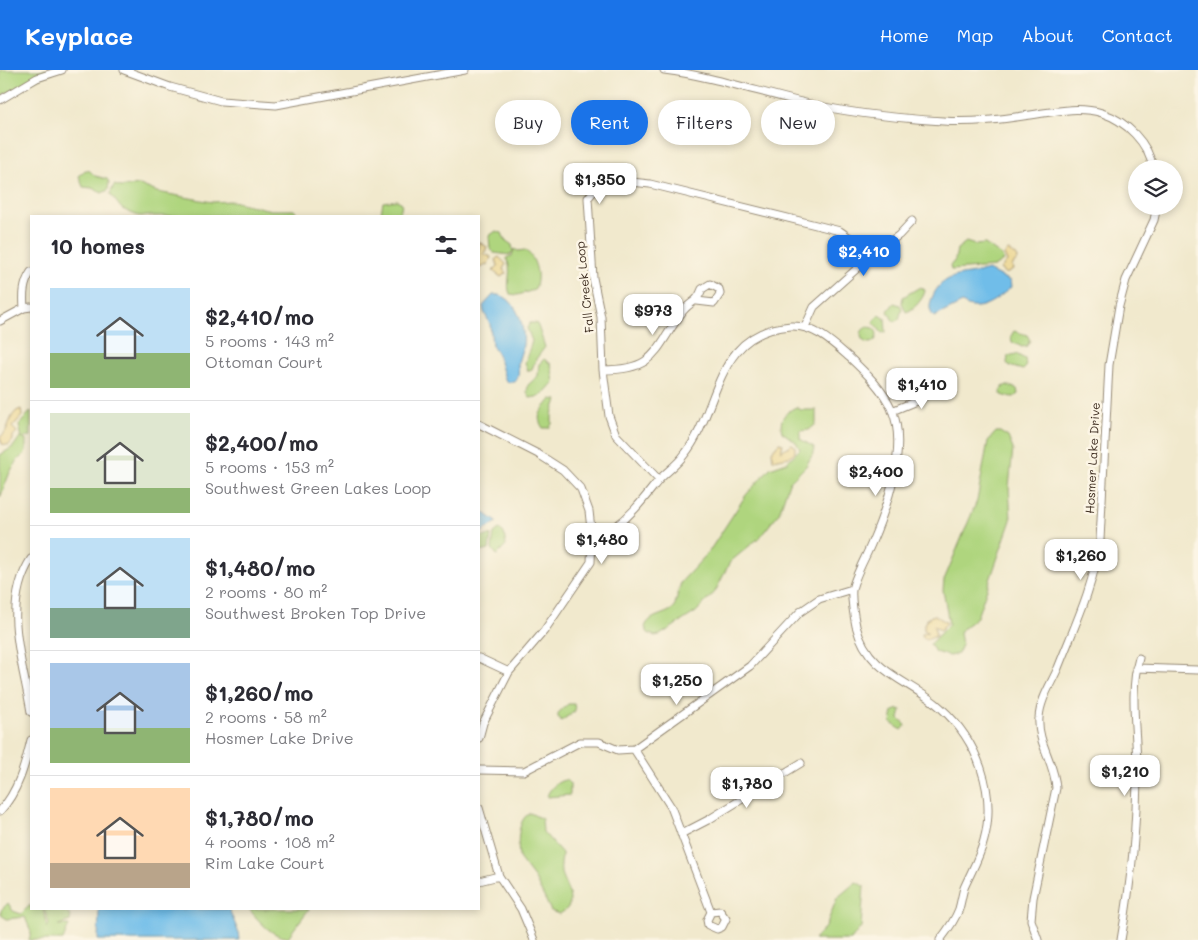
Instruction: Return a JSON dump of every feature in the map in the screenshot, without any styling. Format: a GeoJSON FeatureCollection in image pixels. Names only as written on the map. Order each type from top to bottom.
{"type":"FeatureCollection","features":[{"type":"Feature","properties":{"kind":"street"},"geometry":{"type":"LineString","coordinates":[[0,100],[37,78],[62,70]]}},
{"type":"Feature","properties":{"kind":"street"},"geometry":{"type":"LineString","coordinates":[[124,70],[170,87],[221,101],[276,105],[465,70]]}},
{"type":"Feature","properties":{"kind":"street"},"geometry":{"type":"LineString","coordinates":[[664,70],[700,75],[798,101],[877,116],[946,122],[992,120],[1069,109],[1087,110],[1116,120],[1129,129],[1146,147],[1151,160]]}},
{"type":"Feature","properties":{"kind":"street","name":"Fall Creek Loop"},"geometry":{"type":"LineString","coordinates":[[659,480],[616,435],[609,416],[602,370],[601,317],[593,278],[588,198],[598,186],[613,180],[650,184],[691,192],[772,215],[818,224],[840,231],[860,244],[871,256]]}},
{"type":"Feature","properties":{"kind":"street","name":"Hosmer Lake Drive"},"geometry":{"type":"LineString","coordinates":[[1038,940],[1031,920],[1033,898],[1056,788],[1053,770],[1039,732],[1039,717],[1042,702],[1076,626],[1096,568],[1100,540],[1109,365],[1119,306],[1126,280],[1155,215]]}},
{"type":"Feature","properties":{"kind":"street"},"geometry":{"type":"LineString","coordinates":[[805,327],[814,306],[912,222]]}},
{"type":"Feature","properties":{"kind":"street"},"geometry":{"type":"LineString","coordinates":[[0,321],[28,308],[23,292],[26,279],[30,273]]}},
{"type":"Feature","properties":{"kind":"street"},"geometry":{"type":"LineString","coordinates":[[602,370],[624,370],[642,365],[652,357],[685,309],[697,300]]}},
{"type":"Feature","properties":{"kind":"street"},"geometry":{"type":"LineString","coordinates":[[592,538],[614,528],[639,506],[659,480],[685,454],[705,418],[719,378],[728,361],[743,346],[758,336],[776,329],[793,326],[805,327],[821,334],[856,363],[876,384],[892,411],[896,431],[897,454],[894,475],[875,536],[852,589],[856,628],[875,660],[897,680],[942,708],[969,742],[985,778],[988,799],[985,838],[980,855],[961,896],[959,908],[940,940]]}},
{"type":"Feature","properties":{"kind":"street"},"geometry":{"type":"LineString","coordinates":[[892,411],[921,399],[938,385]]}},
{"type":"Feature","properties":{"kind":"street"},"geometry":{"type":"LineString","coordinates":[[480,425],[538,454],[563,470],[581,489],[588,511],[592,538],[592,562],[544,631],[508,672],[483,723],[480,734]]}},
{"type":"Feature","properties":{"kind":"street"},"geometry":{"type":"LineString","coordinates":[[30,560],[20,584],[14,624],[29,684],[30,698]]}},
{"type":"Feature","properties":{"kind":"street"},"geometry":{"type":"LineString","coordinates":[[480,770],[524,771],[580,742],[599,742],[618,750],[634,749],[750,666],[800,612],[819,599],[852,589]]}},
{"type":"Feature","properties":{"kind":"street"},"geometry":{"type":"LineString","coordinates":[[480,658],[508,672]]}},
{"type":"Feature","properties":{"kind":"street"},"geometry":{"type":"LineString","coordinates":[[1121,940],[1135,836],[1137,768],[1133,684],[1139,658]]}},
{"type":"Feature","properties":{"kind":"street"},"geometry":{"type":"LineString","coordinates":[[1136,668],[1198,670]]}},
{"type":"Feature","properties":{"kind":"street"},"geometry":{"type":"LineString","coordinates":[[0,811],[15,790],[26,763],[30,745]]}},
{"type":"Feature","properties":{"kind":"street"},"geometry":{"type":"LineString","coordinates":[[634,749],[671,807],[711,912]]}},
{"type":"Feature","properties":{"kind":"street"},"geometry":{"type":"LineString","coordinates":[[681,834],[708,820],[801,763]]}},
{"type":"Feature","properties":{"kind":"street"},"geometry":{"type":"LineString","coordinates":[[480,811],[499,876],[521,908],[534,940]]}},
{"type":"Feature","properties":{"kind":"street"},"geometry":{"type":"LineString","coordinates":[[480,881],[499,876]]}},
{"type":"Feature","properties":{"kind":"green space"},"geometry":{"type":"Polygon","coordinates":[[[0,70],[57,70],[0,96],[0,70]]]}},
{"type":"Feature","properties":{"kind":"green space"},"geometry":{"type":"Polygon","coordinates":[[[85,170],[90,171],[95,176],[107,179],[109,182],[108,190],[102,193],[92,188],[83,187],[79,176],[85,170]]]}},
{"type":"Feature","properties":{"kind":"green space"},"geometry":{"type":"Polygon","coordinates":[[[114,185],[121,187],[140,185],[157,192],[212,202],[232,201],[271,210],[294,210],[299,215],[136,215],[122,209],[110,194],[114,185]]]}},
{"type":"Feature","properties":{"kind":"green space"},"geometry":{"type":"Polygon","coordinates":[[[397,200],[402,203],[400,214],[386,215],[381,213],[383,202],[397,200]]]}},
{"type":"Feature","properties":{"kind":"green space"},"geometry":{"type":"Polygon","coordinates":[[[496,231],[502,233],[505,240],[512,245],[513,251],[510,255],[494,253],[490,249],[489,236],[496,231]]]}},
{"type":"Feature","properties":{"kind":"green space"},"geometry":{"type":"Polygon","coordinates":[[[966,242],[975,245],[985,244],[1002,256],[1003,261],[994,267],[951,270],[950,266],[955,260],[957,249],[966,242]]]}},
{"type":"Feature","properties":{"kind":"green space"},"geometry":{"type":"Polygon","coordinates":[[[514,249],[518,251],[525,250],[529,253],[535,263],[537,274],[534,290],[518,295],[510,294],[508,285],[509,267],[506,258],[512,256],[514,249]]]}},
{"type":"Feature","properties":{"kind":"green space"},"geometry":{"type":"Polygon","coordinates":[[[920,287],[925,290],[921,300],[906,312],[902,303],[903,297],[920,287]]]}},
{"type":"Feature","properties":{"kind":"green space"},"geometry":{"type":"Polygon","coordinates":[[[894,303],[900,305],[902,309],[899,319],[895,322],[888,311],[894,303]]]}},
{"type":"Feature","properties":{"kind":"green space"},"geometry":{"type":"Polygon","coordinates":[[[879,315],[885,318],[886,332],[882,333],[873,322],[879,315]]]}},
{"type":"Feature","properties":{"kind":"green space"},"geometry":{"type":"Polygon","coordinates":[[[530,323],[536,323],[538,326],[545,347],[536,359],[532,369],[528,371],[525,363],[532,341],[527,328],[530,323]]]}},
{"type":"Feature","properties":{"kind":"green space"},"geometry":{"type":"Polygon","coordinates":[[[866,327],[872,327],[877,332],[875,341],[866,343],[861,338],[861,332],[866,327]]]}},
{"type":"Feature","properties":{"kind":"green space"},"geometry":{"type":"Polygon","coordinates":[[[1014,331],[1027,335],[1030,340],[1027,346],[1022,347],[1012,342],[1011,336],[1014,331]]]}},
{"type":"Feature","properties":{"kind":"green space"},"geometry":{"type":"Polygon","coordinates":[[[1016,354],[1025,359],[1026,367],[1023,370],[1009,366],[1007,363],[1008,356],[1016,354]]]}},
{"type":"Feature","properties":{"kind":"green space"},"geometry":{"type":"Polygon","coordinates":[[[544,359],[551,364],[554,382],[541,396],[530,398],[527,392],[528,385],[538,376],[539,364],[544,359]]]}},
{"type":"Feature","properties":{"kind":"green space"},"geometry":{"type":"Polygon","coordinates":[[[1007,385],[1017,389],[1018,394],[1014,397],[1004,396],[1000,393],[1003,387],[1007,385]]]}},
{"type":"Feature","properties":{"kind":"green space"},"geometry":{"type":"Polygon","coordinates":[[[551,399],[557,400],[552,414],[552,424],[549,428],[543,428],[539,416],[551,399]]]}},
{"type":"Feature","properties":{"kind":"green space"},"geometry":{"type":"Polygon","coordinates":[[[796,407],[801,410],[816,410],[816,424],[809,430],[800,431],[800,439],[814,447],[815,450],[806,466],[789,483],[779,513],[760,537],[730,562],[715,592],[696,612],[660,635],[655,636],[648,633],[645,627],[650,620],[674,608],[681,582],[708,553],[746,495],[770,468],[787,462],[800,449],[796,442],[782,432],[781,427],[783,417],[796,407]]]}},
{"type":"Feature","properties":{"kind":"green space"},"geometry":{"type":"Polygon","coordinates":[[[30,412],[30,436],[23,438],[26,440],[26,452],[10,472],[0,498],[0,455],[13,447],[20,437],[22,438],[19,425],[30,412]]]}},
{"type":"Feature","properties":{"kind":"green space"},"geometry":{"type":"Polygon","coordinates":[[[996,432],[1000,432],[1008,437],[1013,449],[1009,487],[1011,520],[977,617],[962,629],[960,633],[962,645],[958,654],[949,656],[935,652],[930,644],[949,624],[943,590],[944,580],[977,501],[988,441],[996,432]]]}},
{"type":"Feature","properties":{"kind":"green space"},"geometry":{"type":"Polygon","coordinates":[[[499,529],[504,533],[506,546],[497,555],[492,549],[494,533],[499,529]]]}},
{"type":"Feature","properties":{"kind":"green space"},"geometry":{"type":"Polygon","coordinates":[[[491,535],[489,550],[480,552],[480,538],[491,535]]]}},
{"type":"Feature","properties":{"kind":"green space"},"geometry":{"type":"Polygon","coordinates":[[[568,704],[574,704],[575,711],[561,721],[558,713],[568,704]]]}},
{"type":"Feature","properties":{"kind":"green space"},"geometry":{"type":"Polygon","coordinates":[[[901,710],[899,719],[906,725],[902,730],[891,723],[893,711],[901,710]]]}},
{"type":"Feature","properties":{"kind":"green space"},"geometry":{"type":"Polygon","coordinates":[[[566,780],[570,784],[570,795],[547,797],[549,791],[554,786],[566,780]]]}},
{"type":"Feature","properties":{"kind":"green space"},"geometry":{"type":"Polygon","coordinates":[[[530,813],[542,819],[543,832],[562,853],[561,873],[570,901],[569,906],[559,914],[551,911],[535,879],[519,858],[518,840],[520,827],[525,816],[530,813]]]}},
{"type":"Feature","properties":{"kind":"green space"},"geometry":{"type":"Polygon","coordinates":[[[856,882],[864,886],[861,927],[851,940],[814,940],[826,926],[837,898],[856,882]]]}},
{"type":"Feature","properties":{"kind":"green space"},"geometry":{"type":"Polygon","coordinates":[[[8,903],[13,911],[21,914],[30,905],[30,910],[43,910],[47,928],[49,923],[44,910],[59,910],[71,916],[70,921],[58,925],[69,925],[63,940],[29,940],[31,932],[25,917],[7,919],[1,915],[1,910],[8,903]]]}},
{"type":"Feature","properties":{"kind":"green space"},"geometry":{"type":"Polygon","coordinates":[[[250,910],[308,910],[288,937],[277,935],[261,923],[250,910]]]}},
{"type":"Feature","properties":{"kind":"sand"},"geometry":{"type":"Polygon","coordinates":[[[480,243],[487,247],[484,254],[491,257],[488,264],[480,268],[480,243]]]}},
{"type":"Feature","properties":{"kind":"sand"},"geometry":{"type":"Polygon","coordinates":[[[1008,251],[1016,255],[1017,260],[1012,266],[1013,270],[1006,274],[1000,269],[1007,262],[1004,255],[1008,251]]]}},
{"type":"Feature","properties":{"kind":"sand"},"geometry":{"type":"Polygon","coordinates":[[[499,257],[506,264],[503,269],[506,273],[501,277],[493,271],[498,266],[496,259],[499,257]]]}},
{"type":"Feature","properties":{"kind":"sand"},"geometry":{"type":"Polygon","coordinates":[[[21,409],[22,416],[12,427],[17,432],[13,436],[13,440],[9,445],[2,444],[0,437],[6,431],[14,414],[21,409]]]}},
{"type":"Feature","properties":{"kind":"sand"},"geometry":{"type":"Polygon","coordinates":[[[779,443],[783,444],[781,451],[792,444],[795,446],[795,452],[789,457],[773,460],[772,451],[779,443]]]}},
{"type":"Feature","properties":{"kind":"sand"},"geometry":{"type":"Polygon","coordinates":[[[935,615],[947,623],[940,630],[934,626],[936,636],[926,640],[921,636],[924,632],[928,633],[924,630],[924,624],[929,617],[935,615]]]}},
{"type":"Feature","properties":{"kind":"water"},"geometry":{"type":"Polygon","coordinates":[[[988,270],[1010,281],[1011,287],[988,304],[975,307],[962,303],[934,317],[932,315],[930,303],[942,283],[955,276],[988,270]]]}},
{"type":"Feature","properties":{"kind":"water"},"geometry":{"type":"Polygon","coordinates":[[[493,295],[507,299],[513,305],[521,320],[523,345],[518,364],[518,376],[515,382],[508,382],[505,379],[498,355],[492,345],[490,324],[483,306],[493,295]]]}},
{"type":"Feature","properties":{"kind":"water"},"geometry":{"type":"Polygon","coordinates":[[[480,510],[497,522],[480,533],[480,510]]]}},
{"type":"Feature","properties":{"kind":"water"},"geometry":{"type":"Polygon","coordinates":[[[99,910],[229,910],[238,931],[239,940],[98,940],[99,910]]]}}]}
